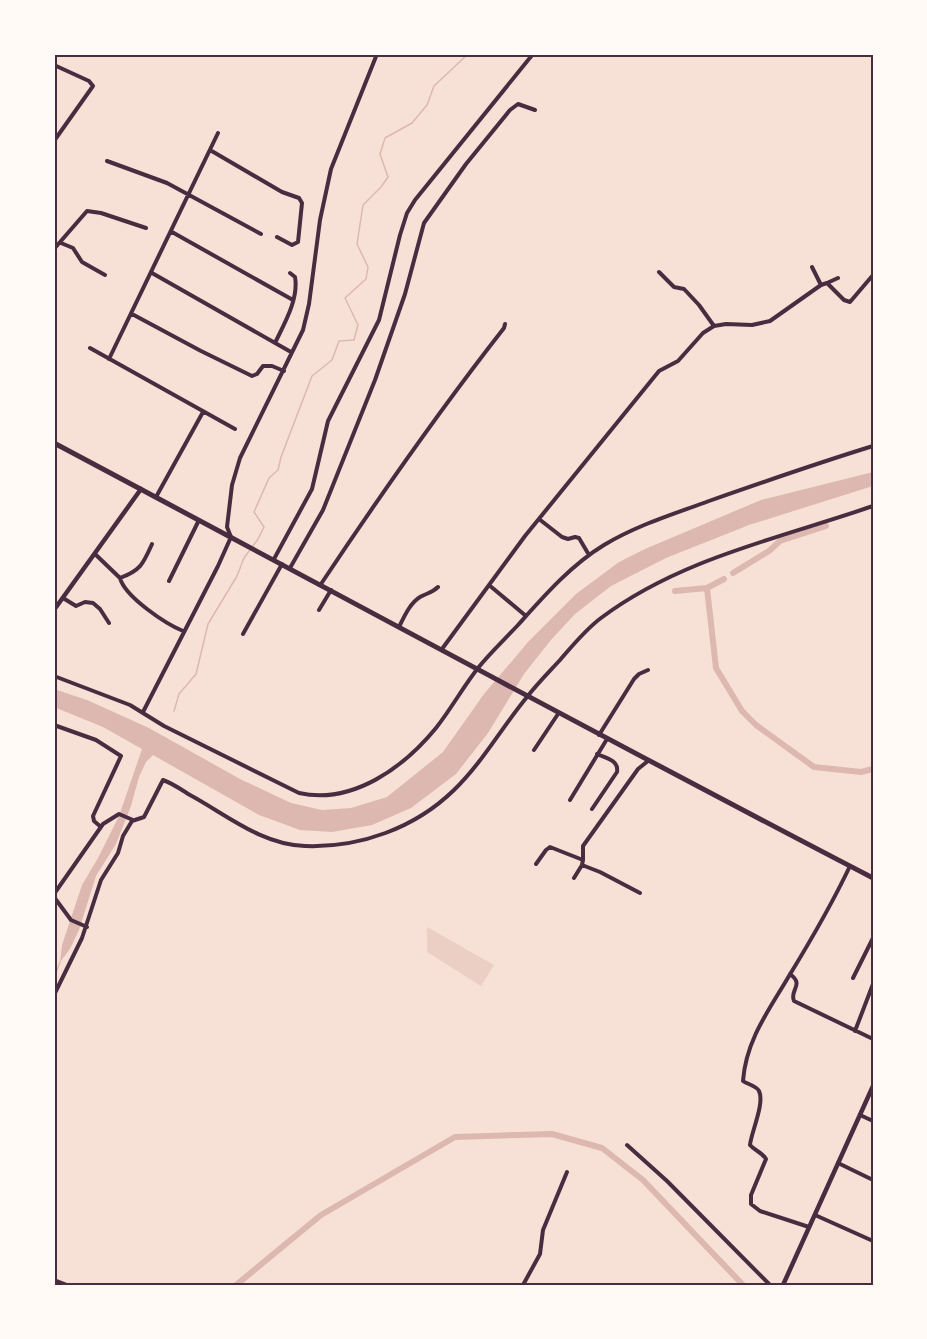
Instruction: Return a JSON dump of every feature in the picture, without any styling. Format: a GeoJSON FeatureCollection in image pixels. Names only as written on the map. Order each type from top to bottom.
{"type":"FeatureCollection","features":[{"type":"Feature","properties":{"kind":"main road"},"geometry":{"type":"LineString","coordinates":[[54,443],[478,668],[558,714],[873,878]]}},
{"type":"Feature","properties":{"kind":"street"},"geometry":{"type":"LineString","coordinates":[[143,712],[231,537],[227,527],[232,485],[240,458],[303,330],[330,169],[377,54]]}},
{"type":"Feature","properties":{"kind":"street"},"geometry":{"type":"LineString","coordinates":[[274,559],[306,502],[317,474],[323,435],[328,421],[379,320],[407,213],[415,200],[533,54]]}},
{"type":"Feature","properties":{"kind":"street"},"geometry":{"type":"LineString","coordinates":[[54,65],[89,81],[93,86],[54,141]]}},
{"type":"Feature","properties":{"kind":"street"},"geometry":{"type":"LineString","coordinates":[[290,568],[323,510],[379,370],[405,294],[424,223],[459,174],[510,110],[518,104],[536,110]]}},
{"type":"Feature","properties":{"kind":"street"},"geometry":{"type":"LineString","coordinates":[[109,359],[218,133]]}},
{"type":"Feature","properties":{"kind":"street"},"geometry":{"type":"LineString","coordinates":[[210,150],[282,192],[299,198],[302,203],[298,242],[292,245],[277,237]]}},
{"type":"Feature","properties":{"kind":"street"},"geometry":{"type":"LineString","coordinates":[[108,161],[167,183],[261,234]]}},
{"type":"Feature","properties":{"kind":"street"},"geometry":{"type":"LineString","coordinates":[[54,249],[83,214],[92,211],[146,228]]}},
{"type":"Feature","properties":{"kind":"street"},"geometry":{"type":"LineString","coordinates":[[172,232],[293,300]]}},
{"type":"Feature","properties":{"kind":"street"},"geometry":{"type":"LineString","coordinates":[[61,243],[73,248],[82,262],[105,275]]}},
{"type":"Feature","properties":{"kind":"street"},"geometry":{"type":"LineString","coordinates":[[812,267],[821,285]]}},
{"type":"Feature","properties":{"kind":"street"},"geometry":{"type":"LineString","coordinates":[[658,272],[674,287],[684,289],[699,304],[714,326]]}},
{"type":"Feature","properties":{"kind":"street"},"geometry":{"type":"LineString","coordinates":[[152,273],[291,352]]}},
{"type":"Feature","properties":{"kind":"street"},"geometry":{"type":"LineString","coordinates":[[275,343],[293,300],[296,281],[290,273]]}},
{"type":"Feature","properties":{"kind":"street"},"geometry":{"type":"LineString","coordinates":[[827,283],[844,300],[850,302],[873,275]]}},
{"type":"Feature","properties":{"kind":"street"},"geometry":{"type":"LineString","coordinates":[[442,649],[539,519],[659,371],[678,361],[703,333],[714,326],[770,321],[821,285],[838,278]]}},
{"type":"Feature","properties":{"kind":"street"},"geometry":{"type":"LineString","coordinates":[[132,314],[252,376],[257,374],[263,366],[272,366],[284,371]]}},
{"type":"Feature","properties":{"kind":"street"},"geometry":{"type":"LineString","coordinates":[[321,584],[372,506],[505,324]]}},
{"type":"Feature","properties":{"kind":"street"},"geometry":{"type":"LineString","coordinates":[[90,348],[235,429]]}},
{"type":"Feature","properties":{"kind":"street"},"geometry":{"type":"LineString","coordinates":[[156,497],[203,412]]}},
{"type":"Feature","properties":{"kind":"street"},"geometry":{"type":"LineString","coordinates":[[54,676],[143,712],[164,726],[291,790],[306,795],[335,794],[357,789],[393,770],[413,753],[436,728],[478,668],[555,585],[589,555],[662,518],[873,446]]}},
{"type":"Feature","properties":{"kind":"street"},"geometry":{"type":"LineString","coordinates":[[54,610],[141,489]]}},
{"type":"Feature","properties":{"kind":"street"},"geometry":{"type":"LineString","coordinates":[[85,926],[71,920],[54,895],[107,820],[119,814],[134,820],[144,817],[162,781],[164,780],[249,830],[285,844],[323,846],[379,836],[414,820],[454,790],[477,764],[526,696],[583,633],[600,618],[652,586],[696,565],[873,506]]}},
{"type":"Feature","properties":{"kind":"street"},"geometry":{"type":"LineString","coordinates":[[539,519],[562,537],[579,538],[589,555]]}},
{"type":"Feature","properties":{"kind":"street"},"geometry":{"type":"LineString","coordinates":[[170,581],[199,520]]}},
{"type":"Feature","properties":{"kind":"street"},"geometry":{"type":"LineString","coordinates":[[120,578],[142,566],[152,544]]}},
{"type":"Feature","properties":{"kind":"street"},"geometry":{"type":"LineString","coordinates":[[95,554],[120,578],[122,585],[136,600],[167,624],[183,631]]}},
{"type":"Feature","properties":{"kind":"street"},"geometry":{"type":"LineString","coordinates":[[243,634],[282,564]]}},
{"type":"Feature","properties":{"kind":"street"},"geometry":{"type":"LineString","coordinates":[[489,585],[526,616]]}},
{"type":"Feature","properties":{"kind":"street"},"geometry":{"type":"LineString","coordinates":[[399,627],[417,599],[433,592],[438,586]]}},
{"type":"Feature","properties":{"kind":"street"},"geometry":{"type":"LineString","coordinates":[[319,610],[331,590]]}},
{"type":"Feature","properties":{"kind":"street"},"geometry":{"type":"LineString","coordinates":[[63,598],[76,606],[85,602],[93,603],[109,623]]}},
{"type":"Feature","properties":{"kind":"street"},"geometry":{"type":"LineString","coordinates":[[599,735],[627,688],[639,674],[648,670]]}},
{"type":"Feature","properties":{"kind":"street"},"geometry":{"type":"LineString","coordinates":[[534,750],[558,714]]}},
{"type":"Feature","properties":{"kind":"street"},"geometry":{"type":"LineString","coordinates":[[54,725],[96,740],[121,756],[93,816],[94,821],[101,827]]}},
{"type":"Feature","properties":{"kind":"street"},"geometry":{"type":"LineString","coordinates":[[570,800],[607,739]]}},
{"type":"Feature","properties":{"kind":"street"},"geometry":{"type":"LineString","coordinates":[[592,809],[618,767],[616,763],[597,754]]}},
{"type":"Feature","properties":{"kind":"street"},"geometry":{"type":"LineString","coordinates":[[574,878],[583,862],[583,846],[638,769],[649,760]]}},
{"type":"Feature","properties":{"kind":"street"},"geometry":{"type":"LineString","coordinates":[[54,994],[61,984],[85,926],[101,880],[112,864],[123,836],[134,820]]}},
{"type":"Feature","properties":{"kind":"street"},"geometry":{"type":"LineString","coordinates":[[536,864],[550,847],[559,849],[640,893]]}},
{"type":"Feature","properties":{"kind":"street"},"geometry":{"type":"LineString","coordinates":[[809,1227],[757,1209],[750,1202],[766,1159],[750,1145],[758,1116],[760,1094],[756,1088],[743,1081],[745,1061],[760,1024],[832,902],[850,866]]}},
{"type":"Feature","properties":{"kind":"street"},"geometry":{"type":"LineString","coordinates":[[853,978],[873,938]]}},
{"type":"Feature","properties":{"kind":"street"},"geometry":{"type":"LineString","coordinates":[[790,974],[797,983],[792,996],[794,1001],[873,1039]]}},
{"type":"Feature","properties":{"kind":"street"},"geometry":{"type":"LineString","coordinates":[[855,1031],[873,984]]}},
{"type":"Feature","properties":{"kind":"street"},"geometry":{"type":"LineString","coordinates":[[783,1285],[873,1086]]}},
{"type":"Feature","properties":{"kind":"street"},"geometry":{"type":"LineString","coordinates":[[860,1115],[873,1121]]}},
{"type":"Feature","properties":{"kind":"street"},"geometry":{"type":"LineString","coordinates":[[627,1145],[667,1181],[770,1285]]}},
{"type":"Feature","properties":{"kind":"street"},"geometry":{"type":"LineString","coordinates":[[838,1163],[873,1180]]}},
{"type":"Feature","properties":{"kind":"street"},"geometry":{"type":"LineString","coordinates":[[523,1285],[540,1254],[543,1230],[567,1172]]}},
{"type":"Feature","properties":{"kind":"street"},"geometry":{"type":"LineString","coordinates":[[815,1215],[873,1241]]}},
{"type":"Feature","properties":{"kind":"street"},"geometry":{"type":"LineString","coordinates":[[54,1280],[67,1285]]}},
{"type":"Feature","properties":{"kind":"shaded area"},"geometry":{"type":"Polygon","coordinates":[[[873,472],[873,486],[749,525],[666,558],[611,586],[575,614],[551,640],[524,674],[488,733],[456,774],[411,808],[372,825],[332,832],[300,830],[259,815],[153,755],[146,762],[139,777],[131,806],[116,844],[96,876],[79,930],[70,949],[60,962],[62,945],[82,885],[119,816],[142,749],[103,727],[54,707],[54,689],[87,700],[149,728],[240,779],[291,803],[322,810],[351,808],[387,797],[443,752],[484,694],[528,642],[576,594],[619,562],[761,500],[873,472]]]}},
{"type":"Feature","properties":{"kind":"shaded area"},"geometry":{"type":"Polygon","coordinates":[[[427,927],[494,965],[481,986],[427,952],[427,927]]]}},
{"type":"Feature","properties":{"kind":"waterway"},"geometry":{"type":"LineString","coordinates":[[174,711],[179,694],[196,674],[208,624],[237,576],[244,558],[264,527],[254,512],[269,478],[278,470],[312,376],[332,360],[339,341],[354,340],[358,325],[345,298],[366,279],[368,267],[357,244],[363,205],[388,177],[380,154],[385,138],[412,123],[427,105],[434,86],[468,54]]}},
{"type":"Feature","properties":{"kind":"waterway"},"geometry":{"type":"LineString","coordinates":[[733,573],[769,551],[780,541],[826,526]]}},
{"type":"Feature","properties":{"kind":"waterway"},"geometry":{"type":"LineString","coordinates":[[724,579],[707,588],[716,668],[742,711],[756,725],[814,767],[861,772],[873,769]]}},
{"type":"Feature","properties":{"kind":"waterway"},"geometry":{"type":"LineString","coordinates":[[675,591],[707,588]]}},
{"type":"Feature","properties":{"kind":"waterway"},"geometry":{"type":"LineString","coordinates":[[54,978],[60,962]]}},
{"type":"Feature","properties":{"kind":"waterway"},"geometry":{"type":"LineString","coordinates":[[236,1285],[321,1215],[455,1137],[552,1134],[602,1148],[643,1180],[743,1285]]}}]}
